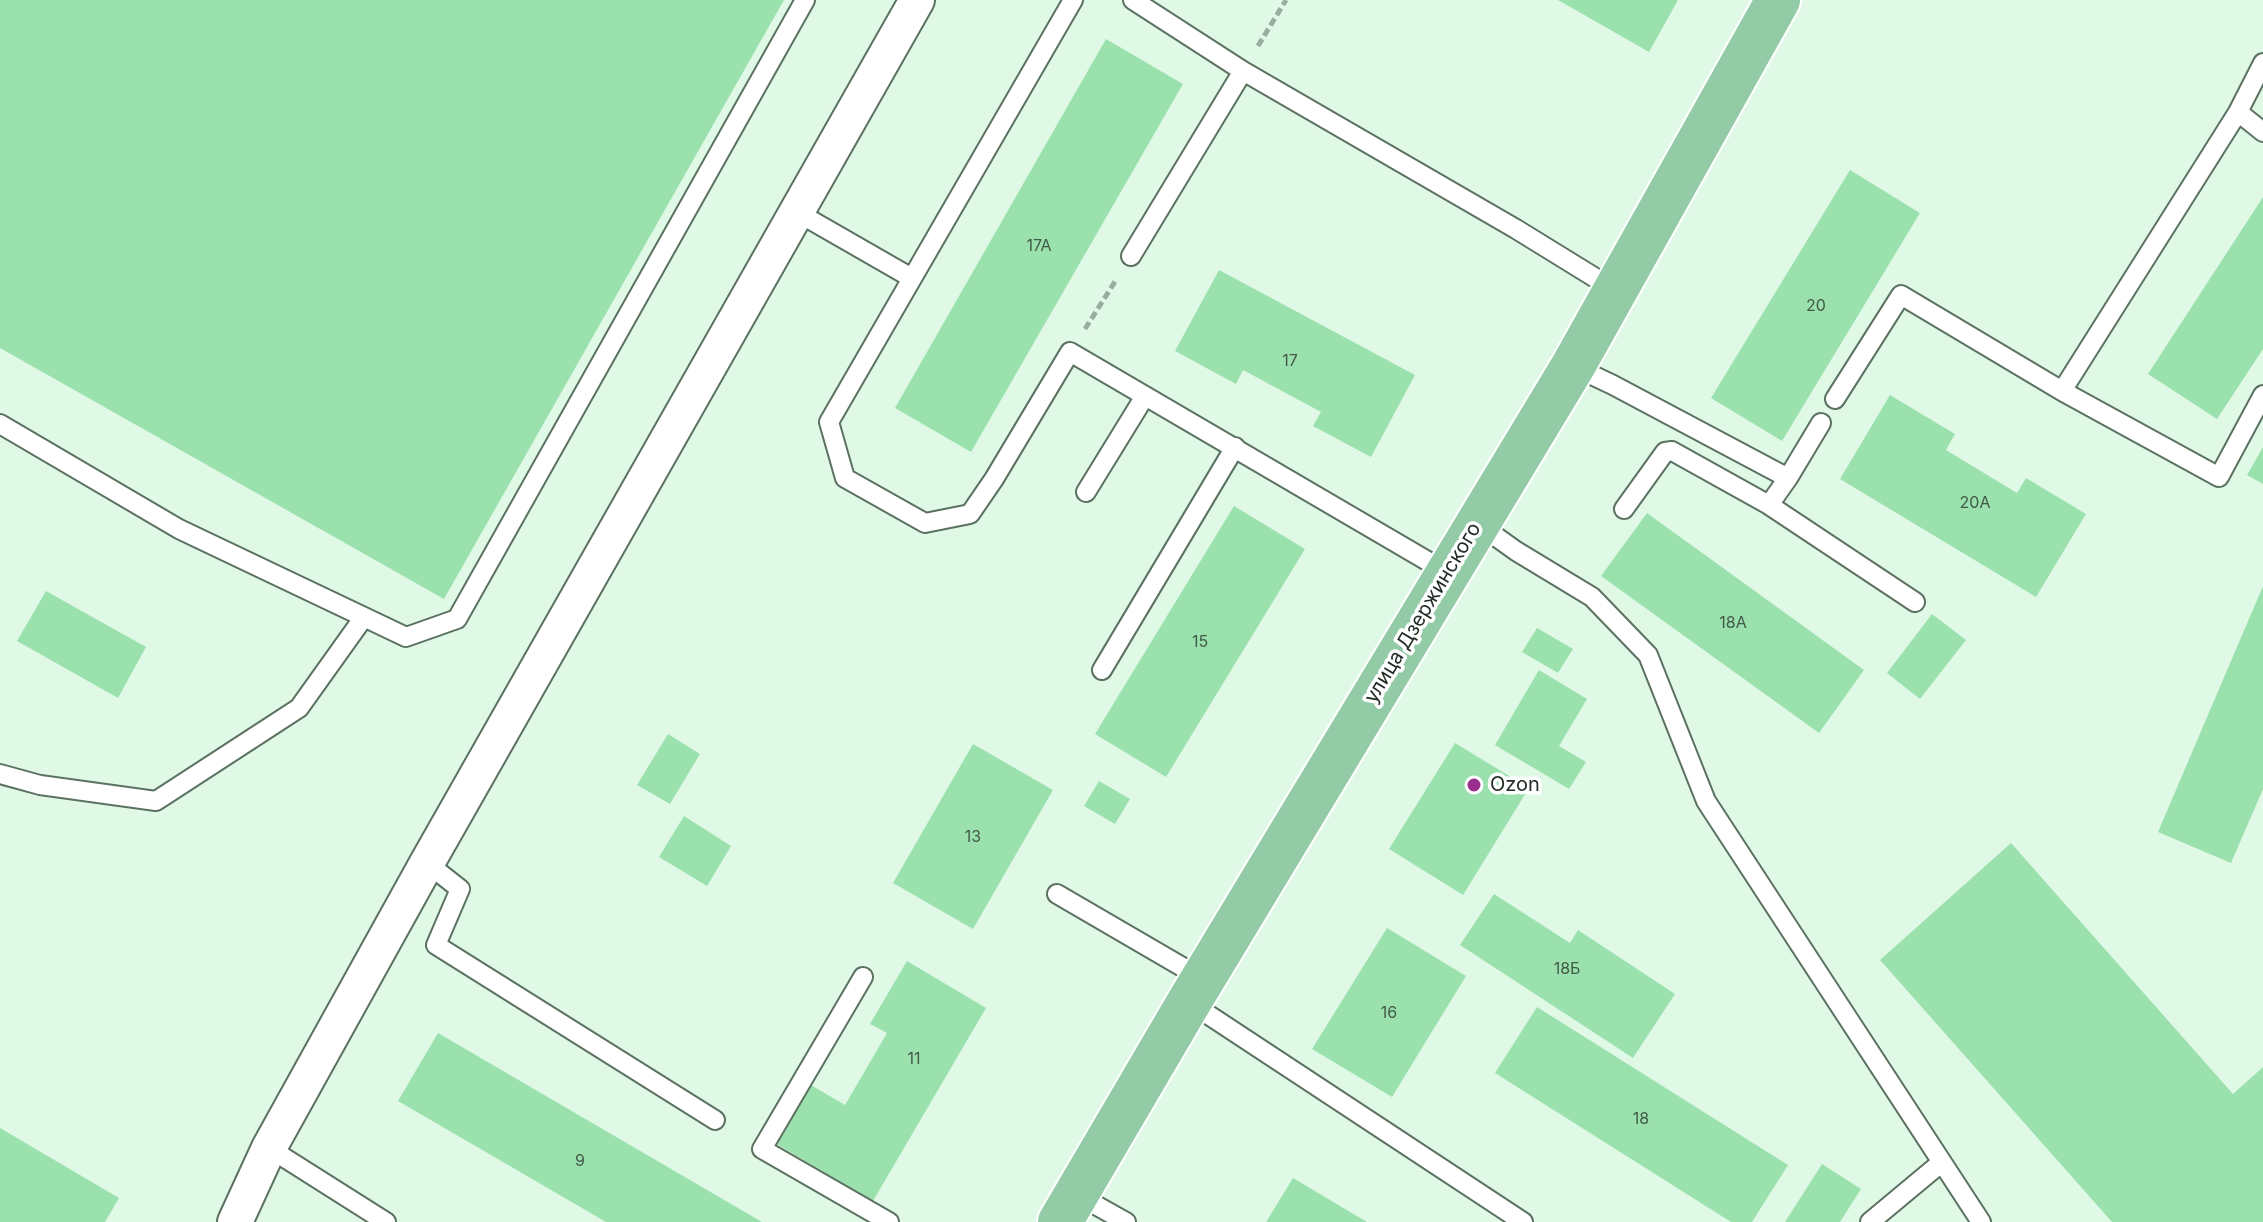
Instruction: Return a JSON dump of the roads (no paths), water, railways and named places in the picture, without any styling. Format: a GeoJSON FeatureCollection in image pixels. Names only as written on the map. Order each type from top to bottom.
{"type":"FeatureCollection","features":[{"type":"Feature","properties":{"kind":"main road","name":"улица Дзержинского"},"geometry":{"type":"LineString","coordinates":[[1068,1208],[1573,366],[1778,0]]}},
{"type":"Feature","properties":{"kind":"street"},"geometry":{"type":"LineString","coordinates":[[235,1222],[269,1148],[427,863],[917,0]]}},
{"type":"Feature","properties":{"kind":"lane"},"geometry":{"type":"LineString","coordinates":[[0,424],[179,529],[406,637],[457,619],[805,0]]}},
{"type":"Feature","properties":{"kind":"lane"},"geometry":{"type":"LineString","coordinates":[[1073,0],[910,277],[829,422],[845,478],[925,523],[970,514],[1070,352],[1448,573]]}},
{"type":"Feature","properties":{"kind":"lane"},"geometry":{"type":"LineString","coordinates":[[1133,0],[1243,71],[1615,290]]}},
{"type":"Feature","properties":{"kind":"lane"},"geometry":{"type":"LineString","coordinates":[[2062,391],[2238,112],[2263,63]]}},
{"type":"Feature","properties":{"kind":"lane"},"geometry":{"type":"LineString","coordinates":[[1131,256],[1243,71]]}},
{"type":"Feature","properties":{"kind":"lane"},"geometry":{"type":"LineString","coordinates":[[2238,112],[2263,132]]}},
{"type":"Feature","properties":{"kind":"lane"},"geometry":{"type":"LineString","coordinates":[[795,211],[910,277]]}},
{"type":"Feature","properties":{"kind":"lane"},"geometry":{"type":"LineString","coordinates":[[1835,399],[1901,295],[2062,391],[2219,477],[2263,395]]}},
{"type":"Feature","properties":{"kind":"lane"},"geometry":{"type":"LineString","coordinates":[[1573,366],[1788,478]]}},
{"type":"Feature","properties":{"kind":"lane"},"geometry":{"type":"LineString","coordinates":[[1086,492],[1145,396]]}},
{"type":"Feature","properties":{"kind":"lane"},"geometry":{"type":"LineString","coordinates":[[1769,505],[1821,423]]}},
{"type":"Feature","properties":{"kind":"lane"},"geometry":{"type":"LineString","coordinates":[[1102,670],[1235,447]]}},
{"type":"Feature","properties":{"kind":"lane"},"geometry":{"type":"LineString","coordinates":[[1624,509],[1665,452],[1672,451],[1769,505],[1915,602]]}},
{"type":"Feature","properties":{"kind":"lane"},"geometry":{"type":"LineString","coordinates":[[1477,523],[1516,551],[1592,597],[1648,655],[1706,801],[1981,1222]]}},
{"type":"Feature","properties":{"kind":"lane"},"geometry":{"type":"LineString","coordinates":[[0,774],[40,785],[156,801],[299,708],[364,617]]}},
{"type":"Feature","properties":{"kind":"lane"},"geometry":{"type":"LineString","coordinates":[[427,863],[460,889],[436,945],[715,1120]]}},
{"type":"Feature","properties":{"kind":"lane"},"geometry":{"type":"LineString","coordinates":[[1057,894],[1523,1222]]}},
{"type":"Feature","properties":{"kind":"lane"},"geometry":{"type":"LineString","coordinates":[[863,977],[762,1149],[889,1222]]}},
{"type":"Feature","properties":{"kind":"lane"},"geometry":{"type":"LineString","coordinates":[[269,1148],[386,1222]]}},
{"type":"Feature","properties":{"kind":"lane"},"geometry":{"type":"LineString","coordinates":[[1870,1222],[1942,1162]]}},
{"type":"Feature","properties":{"kind":"lane"},"geometry":{"type":"LineString","coordinates":[[1068,1208],[1126,1222]]}},
{"type":"Feature","properties":{"kind":"place","name":"Ozon"},"geometry":{"type":"Point","coordinates":[1474,785]}}]}
